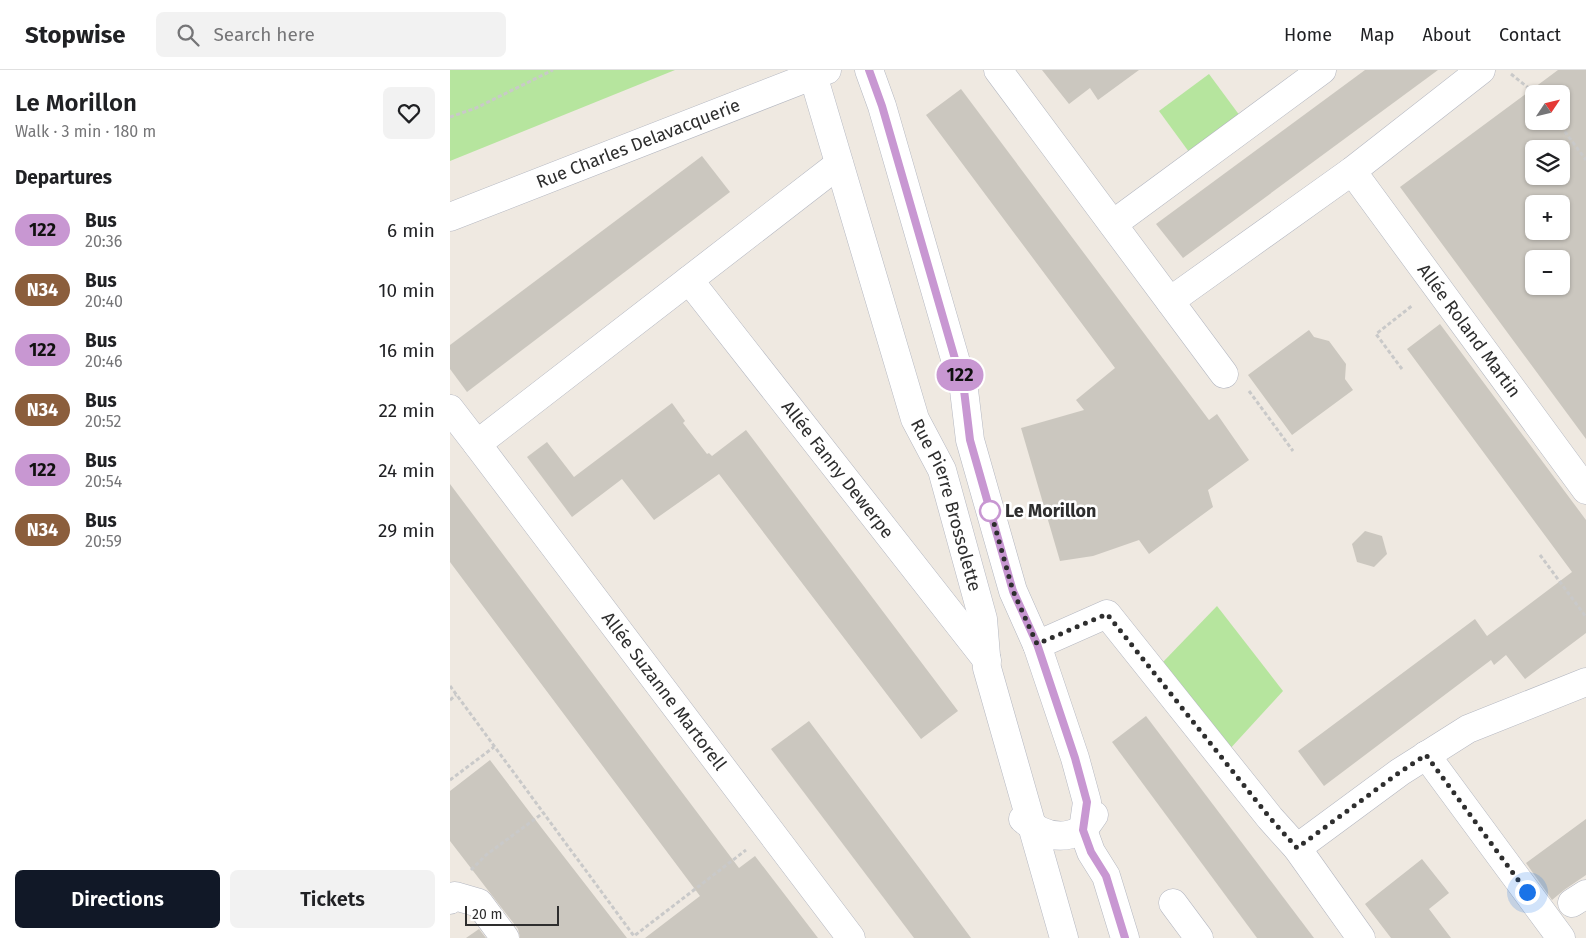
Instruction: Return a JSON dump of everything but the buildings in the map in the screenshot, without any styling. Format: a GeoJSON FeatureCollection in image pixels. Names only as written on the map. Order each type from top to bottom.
{"type":"FeatureCollection","features":[{"type":"Feature","properties":{"kind":"street","name":"Rue Pierre Brossolette"},"geometry":{"type":"LineString","coordinates":[[869,70],[882,106],[964,390],[970,440],[1013,591],[1037,644],[1075,758],[1092,775],[1098,791],[1099,807],[1083,830]]}},
{"type":"Feature","properties":{"kind":"street"},"geometry":{"type":"LineString","coordinates":[[998,70],[1224,374]]}},
{"type":"Feature","properties":{"kind":"street"},"geometry":{"type":"LineString","coordinates":[[1113,224],[1322,70]]}},
{"type":"Feature","properties":{"kind":"street"},"geometry":{"type":"LineString","coordinates":[[1170,301],[1352,171],[1481,70]]}},
{"type":"Feature","properties":{"kind":"street","name":"Rue Pierre Brossolette"},"geometry":{"type":"LineString","coordinates":[[820,73],[839,164],[915,419],[942,470],[983,619],[987,668],[1064,938]]}},
{"type":"Feature","properties":{"kind":"street","name":"Rue Charles Delavacquerie"},"geometry":{"type":"LineString","coordinates":[[450,217],[820,73]]}},
{"type":"Feature","properties":{"kind":"street"},"geometry":{"type":"LineString","coordinates":[[450,409],[477,444],[839,164]]}},
{"type":"Feature","properties":{"kind":"street","name":"Allée Roland Martin"},"geometry":{"type":"LineString","coordinates":[[1352,171],[1586,490]]}},
{"type":"Feature","properties":{"kind":"street","name":"Allée Fanny Dewerpe"},"geometry":{"type":"LineString","coordinates":[[689,280],[987,660]]}},
{"type":"Feature","properties":{"kind":"street","name":"Allée Suzanne Martorell"},"geometry":{"type":"LineString","coordinates":[[477,444],[851,938]]}},
{"type":"Feature","properties":{"kind":"street"},"geometry":{"type":"LineString","coordinates":[[1037,644],[1107,614],[1270,818],[1297,848],[1361,938]]}},
{"type":"Feature","properties":{"kind":"street"},"geometry":{"type":"LineString","coordinates":[[1297,848],[1400,772],[1468,728],[1586,682]]}},
{"type":"Feature","properties":{"kind":"street"},"geometry":{"type":"LineString","coordinates":[[1426,755],[1561,938]]}},
{"type":"Feature","properties":{"kind":"street"},"geometry":{"type":"LineString","coordinates":[[1033,828],[1052,837],[1068,835],[1083,830],[1091,852],[1106,876],[1125,938]]}},
{"type":"Feature","properties":{"kind":"street"},"geometry":{"type":"LineString","coordinates":[[452,898],[479,903],[505,938]]}},
{"type":"Feature","properties":{"kind":"street"},"geometry":{"type":"LineString","coordinates":[[1174,903],[1200,938]]}},
{"type":"Feature","properties":{"kind":"path"},"geometry":{"type":"LineString","coordinates":[[450,117],[476,108],[553,70]]}},
{"type":"Feature","properties":{"kind":"path"},"geometry":{"type":"LineString","coordinates":[[1506,70],[1525,85]]}},
{"type":"Feature","properties":{"kind":"path"},"geometry":{"type":"LineString","coordinates":[[1564,130],[1586,160]]}},
{"type":"Feature","properties":{"kind":"path"},"geometry":{"type":"LineString","coordinates":[[1402,369],[1376,334],[1437,287]]}},
{"type":"Feature","properties":{"kind":"path"},"geometry":{"type":"LineString","coordinates":[[1224,374],[1233,368],[1293,451]]}},
{"type":"Feature","properties":{"kind":"path"},"geometry":{"type":"LineString","coordinates":[[1540,555],[1586,617]]}},
{"type":"Feature","properties":{"kind":"path"},"geometry":{"type":"LineString","coordinates":[[450,686],[634,936],[770,832]]}},
{"type":"Feature","properties":{"kind":"path"},"geometry":{"type":"LineString","coordinates":[[450,700],[456,695]]}},
{"type":"Feature","properties":{"kind":"path"},"geometry":{"type":"LineString","coordinates":[[450,780],[494,746]]}},
{"type":"Feature","properties":{"kind":"path"},"geometry":{"type":"LineString","coordinates":[[452,898],[463,878],[486,855],[543,813]]}},
{"type":"Feature","properties":{"kind":"green space"},"geometry":{"type":"Polygon","coordinates":[[[450,70],[675,70],[450,161],[450,70]]]}},
{"type":"Feature","properties":{"kind":"green space"},"geometry":{"type":"Polygon","coordinates":[[[1209,74],[1240,116],[1189,152],[1159,111],[1209,74]]]}},
{"type":"Feature","properties":{"kind":"green space"},"geometry":{"type":"Polygon","coordinates":[[[1217,606],[1283,691],[1228,751],[1163,662],[1217,606]]]}},
{"type":"Feature","properties":{"kind":"bus line","name":"122"},"geometry":{"type":"LineString","coordinates":[[869,70],[882,106],[964,390],[970,440],[1013,591],[1037,644],[1075,758],[1087,802],[1083,830],[1091,852],[1106,876],[1125,938]]}},
{"type":"Feature","properties":{"kind":"place","name":"Le Morillon"},"geometry":{"type":"Point","coordinates":[990,511]}},
{"type":"Feature","properties":{"kind":"route"},"geometry":{"type":"LineString","coordinates":[[990,511],[990,509],[1013,591],[1037,644],[1107,614],[1270,818],[1297,848],[1426,755],[1527,892]]}}]}
